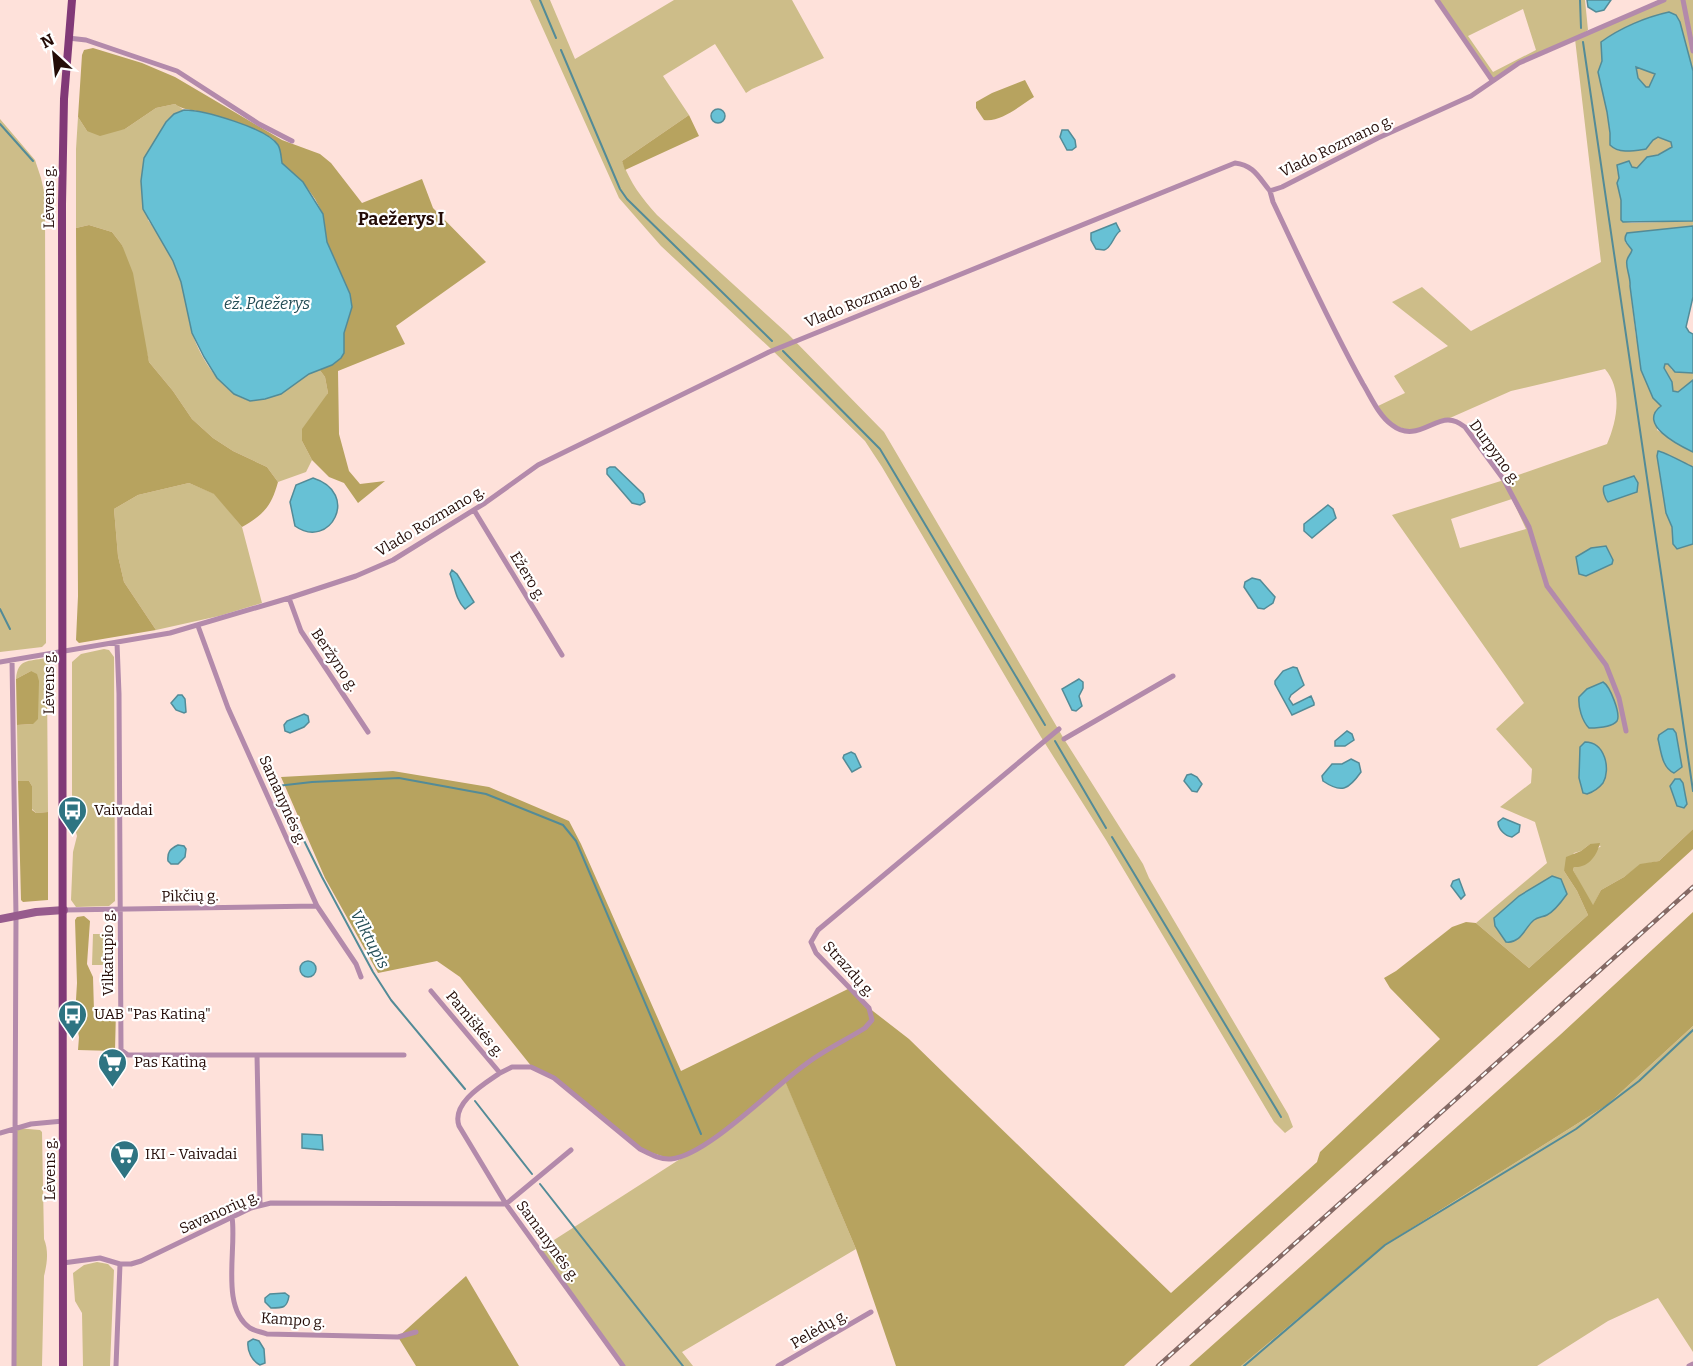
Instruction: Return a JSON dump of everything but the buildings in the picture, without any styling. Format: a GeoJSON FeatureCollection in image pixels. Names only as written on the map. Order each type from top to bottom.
{"type":"FeatureCollection","features":[{"type":"Feature","properties":{"kind":"main road","name":"Lėvens g."},"geometry":{"type":"LineString","coordinates":[[63,1366],[62,204],[64,99],[72,0]]}},
{"type":"Feature","properties":{"kind":"main road"},"geometry":{"type":"LineString","coordinates":[[0,919],[64,910]]}},
{"type":"Feature","properties":{"kind":"street"},"geometry":{"type":"LineString","coordinates":[[1437,0],[1492,80]]}},
{"type":"Feature","properties":{"kind":"street","name":"Vlado Rozmano g."},"geometry":{"type":"LineString","coordinates":[[0,662],[170,633],[356,576],[393,560],[474,510],[538,465],[789,343],[1235,163],[1249,166],[1270,190],[1282,187],[1378,138],[1471,96],[1519,63],[1664,0]]}},
{"type":"Feature","properties":{"kind":"street"},"geometry":{"type":"LineString","coordinates":[[1683,0],[1693,51]]}},
{"type":"Feature","properties":{"kind":"street"},"geometry":{"type":"LineString","coordinates":[[68,38],[86,40],[177,71],[257,123],[292,141]]}},
{"type":"Feature","properties":{"kind":"street","name":"Durpyno g."},"geometry":{"type":"LineString","coordinates":[[1270,190],[1273,202],[1348,357],[1390,424],[1400,431],[1411,431],[1425,429],[1446,419],[1457,421],[1465,427],[1504,480],[1529,527],[1547,586],[1606,665],[1626,730]]}},
{"type":"Feature","properties":{"kind":"street","name":"Ežero g."},"geometry":{"type":"LineString","coordinates":[[474,510],[562,655]]}},
{"type":"Feature","properties":{"kind":"street","name":"Beržyno g."},"geometry":{"type":"LineString","coordinates":[[289,598],[301,631],[368,732]]}},
{"type":"Feature","properties":{"kind":"street","name":"Samanynės g."},"geometry":{"type":"LineString","coordinates":[[198,626],[228,708],[317,906],[356,964],[361,977]]}},
{"type":"Feature","properties":{"kind":"street","name":"Vilkatupio g."},"geometry":{"type":"LineString","coordinates":[[117,643],[120,1037],[123,1053],[128,1055],[404,1054]]}},
{"type":"Feature","properties":{"kind":"street"},"geometry":{"type":"LineString","coordinates":[[12,660],[16,916],[14,1366]]}},
{"type":"Feature","properties":{"kind":"street"},"geometry":{"type":"LineString","coordinates":[[1064,739],[1173,676]]}},
{"type":"Feature","properties":{"kind":"street","name":"Strazdų g."},"geometry":{"type":"LineString","coordinates":[[500,1073],[512,1067],[531,1067],[554,1078],[640,1149],[655,1157],[671,1159],[691,1152],[717,1137],[806,1063],[866,1028],[872,1020],[869,1008],[816,953],[811,942],[818,930],[1059,729]]}},
{"type":"Feature","properties":{"kind":"street","name":"Pikčių g."},"geometry":{"type":"LineString","coordinates":[[64,910],[317,906]]}},
{"type":"Feature","properties":{"kind":"street","name":"Pamiškės g."},"geometry":{"type":"LineString","coordinates":[[431,991],[500,1073],[473,1093],[458,1113],[456,1118],[459,1126]]}},
{"type":"Feature","properties":{"kind":"street"},"geometry":{"type":"LineString","coordinates":[[257,1055],[260,1204]]}},
{"type":"Feature","properties":{"kind":"street"},"geometry":{"type":"LineString","coordinates":[[0,1133],[31,1124],[63,1121]]}},
{"type":"Feature","properties":{"kind":"street","name":"Samanynės g."},"geometry":{"type":"LineString","coordinates":[[459,1126],[506,1204],[623,1366]]}},
{"type":"Feature","properties":{"kind":"street"},"geometry":{"type":"LineString","coordinates":[[506,1204],[571,1150]]}},
{"type":"Feature","properties":{"kind":"street","name":"Savanorių g."},"geometry":{"type":"LineString","coordinates":[[120,1264],[141,1261],[260,1204],[506,1204]]}},
{"type":"Feature","properties":{"kind":"street","name":"Kampo g."},"geometry":{"type":"LineString","coordinates":[[232,1216],[232,1298],[239,1317],[251,1329],[267,1334],[398,1337],[416,1332]]}},
{"type":"Feature","properties":{"kind":"street"},"geometry":{"type":"LineString","coordinates":[[63,1263],[100,1258],[120,1264],[116,1366]]}},
{"type":"Feature","properties":{"kind":"street","name":"Pelėdų g."},"geometry":{"type":"LineString","coordinates":[[778,1366],[871,1312]]}},
{"type":"Feature","properties":{"kind":"shaded area"},"geometry":{"type":"Polygon","coordinates":[[[530,0],[550,0],[575,59],[674,0],[792,0],[824,58],[746,93],[715,44],[663,76],[689,115],[622,161],[625,169],[637,190],[657,215],[788,334],[884,432],[1064,739],[1143,864],[1149,878],[1288,1114],[1293,1127],[1285,1133],[1274,1122],[865,441],[661,246],[619,198],[530,0]]]}},
{"type":"Feature","properties":{"kind":"shaded area"},"geometry":{"type":"Polygon","coordinates":[[[1436,0],[1585,0],[1588,30],[1579,36],[1664,0],[1693,0],[1693,71],[1680,22],[1609,36],[1602,42],[1602,61],[1598,72],[1607,112],[1610,145],[1619,150],[1629,151],[1650,145],[1658,137],[1671,142],[1672,147],[1654,155],[1637,168],[1617,168],[1621,220],[1632,223],[1693,221],[1693,226],[1627,233],[1625,242],[1632,250],[1627,259],[1627,267],[1631,277],[1636,337],[1653,398],[1661,407],[1657,430],[1693,452],[1693,467],[1663,452],[1657,456],[1666,513],[1670,519],[1677,549],[1693,544],[1693,829],[1659,861],[1640,865],[1601,890],[1593,906],[1573,870],[1601,846],[1590,844],[1574,853],[1564,871],[1577,891],[1588,915],[1529,968],[1476,923],[1547,863],[1535,822],[1500,807],[1531,783],[1532,769],[1496,729],[1524,703],[1392,515],[1504,480],[1607,444],[1616,416],[1614,386],[1605,369],[1511,391],[1425,429],[1411,431],[1390,424],[1378,406],[1405,393],[1394,376],[1448,346],[1392,302],[1422,287],[1471,331],[1601,262],[1575,39],[1519,63],[1492,80],[1436,0]],[[1523,9],[1468,36],[1493,72],[1536,50],[1523,9]],[[1512,499],[1451,519],[1460,548],[1526,529],[1512,499]]]}},
{"type":"Feature","properties":{"kind":"shaded area"},"geometry":{"type":"Polygon","coordinates":[[[93,48],[142,63],[175,77],[282,140],[320,154],[331,163],[362,203],[422,179],[433,208],[486,262],[396,326],[405,344],[338,371],[339,434],[349,471],[360,484],[385,481],[358,503],[344,483],[329,477],[312,460],[302,441],[302,429],[328,393],[325,377],[319,369],[332,365],[344,353],[344,333],[352,307],[350,294],[327,242],[323,214],[315,199],[303,182],[282,163],[278,146],[270,137],[238,123],[175,104],[156,108],[125,129],[100,136],[87,131],[78,117],[82,55],[84,50],[93,48]]]}},
{"type":"Feature","properties":{"kind":"shaded area"},"geometry":{"type":"Polygon","coordinates":[[[1636,67],[1656,74],[1649,87],[1646,87],[1638,78],[1636,67]]]}},
{"type":"Feature","properties":{"kind":"shaded area"},"geometry":{"type":"Polygon","coordinates":[[[1025,80],[1034,97],[997,119],[984,120],[976,108],[976,102],[1025,80]]]}},
{"type":"Feature","properties":{"kind":"shaded area"},"geometry":{"type":"Polygon","coordinates":[[[175,104],[184,110],[169,118],[156,144],[148,220],[175,265],[183,288],[192,332],[203,357],[226,388],[250,401],[319,369],[325,377],[328,393],[302,441],[312,460],[306,472],[278,482],[267,467],[233,451],[213,438],[192,419],[149,362],[122,245],[112,232],[89,225],[76,228],[78,117],[87,131],[125,129],[156,108],[175,104]]]}},
{"type":"Feature","properties":{"kind":"shaded area"},"geometry":{"type":"Polygon","coordinates":[[[689,115],[699,136],[625,170],[622,161],[689,115]]]}},
{"type":"Feature","properties":{"kind":"shaded area"},"geometry":{"type":"Polygon","coordinates":[[[0,119],[35,160],[45,196],[46,643],[42,647],[0,652],[0,119]]]}},
{"type":"Feature","properties":{"kind":"shaded area"},"geometry":{"type":"Polygon","coordinates":[[[89,225],[112,232],[122,245],[133,273],[149,362],[192,419],[213,438],[233,451],[267,467],[278,482],[273,498],[266,509],[242,527],[214,494],[189,483],[138,495],[114,509],[118,556],[124,582],[156,630],[79,643],[76,640],[78,596],[76,228],[89,225]]]}},
{"type":"Feature","properties":{"kind":"shaded area"},"geometry":{"type":"Polygon","coordinates":[[[1665,364],[1668,364],[1672,370],[1693,373],[1693,380],[1678,392],[1673,391],[1672,382],[1664,368],[1665,364]]]}},
{"type":"Feature","properties":{"kind":"shaded area"},"geometry":{"type":"Polygon","coordinates":[[[189,483],[215,494],[242,527],[262,603],[219,616],[156,630],[124,582],[118,556],[114,509],[138,495],[189,483]]]}},
{"type":"Feature","properties":{"kind":"shaded area"},"geometry":{"type":"Polygon","coordinates":[[[109,650],[114,657],[115,901],[109,906],[76,907],[71,900],[73,852],[77,836],[72,817],[72,662],[81,654],[109,650]]]}},
{"type":"Feature","properties":{"kind":"shaded area"},"geometry":{"type":"Polygon","coordinates":[[[45,658],[50,661],[47,682],[48,812],[36,813],[32,809],[32,786],[29,781],[18,781],[17,725],[33,724],[31,671],[16,679],[22,664],[45,658]]]}},
{"type":"Feature","properties":{"kind":"shaded area"},"geometry":{"type":"Polygon","coordinates":[[[31,671],[37,674],[39,681],[38,719],[33,724],[17,725],[16,679],[31,671]]]}},
{"type":"Feature","properties":{"kind":"shaded area"},"geometry":{"type":"Polygon","coordinates":[[[393,771],[489,787],[569,821],[681,1071],[850,988],[869,1008],[909,1039],[1171,1293],[1317,1162],[1320,1152],[1440,1039],[1390,988],[1384,978],[1452,927],[1466,922],[1476,923],[1529,968],[1588,915],[1577,891],[1564,871],[1566,857],[1581,851],[1590,844],[1600,843],[1592,860],[1579,867],[1574,867],[1573,870],[1593,905],[1601,890],[1624,877],[1640,864],[1659,861],[1693,829],[1693,849],[1124,1366],[896,1366],[856,1249],[785,1081],[717,1137],[691,1152],[671,1159],[640,1149],[554,1078],[532,1067],[460,977],[437,961],[378,973],[325,878],[281,777],[393,771]]]}},
{"type":"Feature","properties":{"kind":"shaded area"},"geometry":{"type":"Polygon","coordinates":[[[18,781],[29,781],[32,786],[32,810],[36,813],[48,812],[48,900],[23,902],[21,900],[18,781]]]}},
{"type":"Feature","properties":{"kind":"shaded area"},"geometry":{"type":"Polygon","coordinates":[[[1693,912],[1693,1026],[1607,1105],[1388,1243],[1241,1366],[1189,1366],[1560,1035],[1693,912]]]}},
{"type":"Feature","properties":{"kind":"shaded area"},"geometry":{"type":"Polygon","coordinates":[[[84,916],[90,921],[87,964],[93,977],[94,1011],[116,1010],[115,1051],[78,1050],[79,1037],[75,1016],[77,983],[75,920],[77,917],[84,916]]]}},
{"type":"Feature","properties":{"kind":"shaded area"},"geometry":{"type":"Polygon","coordinates":[[[93,934],[109,934],[109,965],[92,965],[93,934]]]}},
{"type":"Feature","properties":{"kind":"shaded area"},"geometry":{"type":"Polygon","coordinates":[[[1693,1026],[1693,1352],[1658,1298],[1608,1321],[1537,1366],[1241,1366],[1388,1243],[1607,1105],[1693,1026]]]}},
{"type":"Feature","properties":{"kind":"shaded area"},"geometry":{"type":"Polygon","coordinates":[[[785,1080],[856,1249],[682,1352],[693,1366],[623,1366],[540,1249],[691,1152],[785,1080]]]}},
{"type":"Feature","properties":{"kind":"shaded area"},"geometry":{"type":"Polygon","coordinates":[[[16,1128],[42,1132],[44,1239],[47,1258],[44,1276],[42,1366],[14,1366],[16,1128]]]}},
{"type":"Feature","properties":{"kind":"shaded area"},"geometry":{"type":"Polygon","coordinates":[[[97,1262],[108,1264],[114,1270],[110,1366],[83,1366],[82,1313],[75,1301],[73,1273],[84,1265],[97,1262]]]}},
{"type":"Feature","properties":{"kind":"shaded area"},"geometry":{"type":"Polygon","coordinates":[[[466,1276],[519,1366],[416,1366],[398,1337],[466,1276]]]}},
{"type":"Feature","properties":{"kind":"water"},"geometry":{"type":"Polygon","coordinates":[[[1587,0],[1611,0],[1604,10],[1596,12],[1588,7],[1587,0]]]}},
{"type":"Feature","properties":{"kind":"water"},"geometry":{"type":"Polygon","coordinates":[[[1669,12],[1676,15],[1693,71],[1693,221],[1623,222],[1617,183],[1619,178],[1617,165],[1629,161],[1632,167],[1637,168],[1647,157],[1658,155],[1672,147],[1671,142],[1658,137],[1646,149],[1622,151],[1610,145],[1607,112],[1598,72],[1602,61],[1601,42],[1625,28],[1669,12]],[[1636,67],[1638,78],[1646,87],[1649,87],[1655,74],[1636,67]]]}},
{"type":"Feature","properties":{"kind":"water"},"geometry":{"type":"Polygon","coordinates":[[[715,109],[721,109],[725,116],[721,123],[715,123],[711,119],[711,113],[715,109]]]}},
{"type":"Feature","properties":{"kind":"water","name":"ež. Paežerys"},"geometry":{"type":"Polygon","coordinates":[[[184,110],[248,126],[261,132],[278,145],[282,163],[303,182],[323,214],[327,242],[350,294],[352,307],[344,333],[344,353],[341,358],[332,365],[309,374],[281,394],[265,399],[250,401],[234,394],[217,378],[192,333],[181,282],[173,261],[143,209],[141,181],[144,158],[166,122],[174,114],[184,110]]]}},
{"type":"Feature","properties":{"kind":"water"},"geometry":{"type":"Polygon","coordinates":[[[1062,130],[1068,130],[1075,140],[1076,147],[1072,150],[1067,150],[1060,137],[1062,130]]]}},
{"type":"Feature","properties":{"kind":"water"},"geometry":{"type":"Polygon","coordinates":[[[1116,223],[1120,231],[1109,247],[1104,250],[1096,249],[1091,240],[1091,233],[1116,223]]]}},
{"type":"Feature","properties":{"kind":"water"},"geometry":{"type":"Polygon","coordinates":[[[1693,226],[1693,297],[1686,327],[1693,334],[1693,373],[1675,372],[1668,364],[1665,364],[1664,368],[1672,382],[1673,391],[1678,392],[1693,380],[1693,452],[1662,433],[1654,420],[1655,413],[1661,406],[1653,398],[1641,370],[1627,266],[1627,259],[1632,250],[1625,238],[1627,233],[1693,226]]]}},
{"type":"Feature","properties":{"kind":"water"},"geometry":{"type":"Polygon","coordinates":[[[1658,451],[1693,467],[1693,544],[1677,549],[1673,544],[1672,527],[1666,513],[1658,451]]]}},
{"type":"Feature","properties":{"kind":"water"},"geometry":{"type":"Polygon","coordinates":[[[615,467],[643,494],[645,502],[640,505],[632,503],[607,474],[607,469],[615,467]]]}},
{"type":"Feature","properties":{"kind":"water"},"geometry":{"type":"Polygon","coordinates":[[[1634,476],[1638,483],[1637,492],[1608,502],[1603,490],[1604,486],[1634,476]]]}},
{"type":"Feature","properties":{"kind":"water"},"geometry":{"type":"Polygon","coordinates":[[[313,478],[327,485],[335,495],[338,506],[329,526],[319,531],[308,532],[295,526],[290,502],[296,485],[313,478]]]}},
{"type":"Feature","properties":{"kind":"water"},"geometry":{"type":"Polygon","coordinates":[[[1328,505],[1333,509],[1336,518],[1312,538],[1304,531],[1304,524],[1328,505]]]}},
{"type":"Feature","properties":{"kind":"water"},"geometry":{"type":"Polygon","coordinates":[[[1606,546],[1613,560],[1612,564],[1586,576],[1579,574],[1576,557],[1591,548],[1606,546]]]}},
{"type":"Feature","properties":{"kind":"water"},"geometry":{"type":"Polygon","coordinates":[[[452,570],[457,574],[474,602],[465,609],[459,601],[450,574],[452,570]]]}},
{"type":"Feature","properties":{"kind":"water"},"geometry":{"type":"Polygon","coordinates":[[[1252,578],[1260,580],[1275,597],[1273,603],[1264,609],[1258,608],[1244,587],[1245,582],[1252,578]]]}},
{"type":"Feature","properties":{"kind":"water"},"geometry":{"type":"Polygon","coordinates":[[[1293,667],[1297,668],[1304,685],[1289,699],[1293,705],[1311,696],[1314,705],[1292,715],[1275,681],[1283,671],[1293,667]]]}},
{"type":"Feature","properties":{"kind":"water"},"geometry":{"type":"Polygon","coordinates":[[[1079,679],[1083,682],[1079,696],[1082,706],[1076,711],[1072,710],[1062,689],[1079,679]]]}},
{"type":"Feature","properties":{"kind":"water"},"geometry":{"type":"Polygon","coordinates":[[[1603,682],[1614,700],[1617,721],[1608,726],[1589,728],[1581,714],[1579,697],[1587,689],[1603,682]]]}},
{"type":"Feature","properties":{"kind":"water"},"geometry":{"type":"Polygon","coordinates":[[[178,695],[182,695],[185,699],[186,712],[184,713],[176,710],[171,703],[178,695]]]}},
{"type":"Feature","properties":{"kind":"water"},"geometry":{"type":"Polygon","coordinates":[[[304,714],[308,716],[309,722],[304,727],[290,733],[285,731],[284,725],[287,721],[304,714]]]}},
{"type":"Feature","properties":{"kind":"water"},"geometry":{"type":"Polygon","coordinates":[[[1668,729],[1673,729],[1676,733],[1682,767],[1674,773],[1664,763],[1658,739],[1659,735],[1668,729]]]}},
{"type":"Feature","properties":{"kind":"water"},"geometry":{"type":"Polygon","coordinates":[[[1347,731],[1352,734],[1354,740],[1345,746],[1335,746],[1335,741],[1347,731]]]}},
{"type":"Feature","properties":{"kind":"water"},"geometry":{"type":"Polygon","coordinates":[[[1585,742],[1592,743],[1602,751],[1606,764],[1603,783],[1596,790],[1587,794],[1583,793],[1579,778],[1580,747],[1585,742]]]}},
{"type":"Feature","properties":{"kind":"water"},"geometry":{"type":"Polygon","coordinates":[[[851,752],[855,754],[861,767],[852,772],[843,758],[851,752]]]}},
{"type":"Feature","properties":{"kind":"water"},"geometry":{"type":"Polygon","coordinates":[[[1351,759],[1359,763],[1361,772],[1349,786],[1340,788],[1323,781],[1322,776],[1332,764],[1342,764],[1351,759]]]}},
{"type":"Feature","properties":{"kind":"water"},"geometry":{"type":"Polygon","coordinates":[[[1187,775],[1197,777],[1202,784],[1197,792],[1192,791],[1184,781],[1187,775]]]}},
{"type":"Feature","properties":{"kind":"water"},"geometry":{"type":"Polygon","coordinates":[[[1675,779],[1680,779],[1683,783],[1687,804],[1684,808],[1677,806],[1670,786],[1675,779]]]}},
{"type":"Feature","properties":{"kind":"water"},"geometry":{"type":"Polygon","coordinates":[[[1503,818],[1520,825],[1519,832],[1512,837],[1504,834],[1498,822],[1503,818]]]}},
{"type":"Feature","properties":{"kind":"water"},"geometry":{"type":"Polygon","coordinates":[[[178,845],[186,849],[185,857],[178,864],[171,864],[168,861],[169,853],[178,845]]]}},
{"type":"Feature","properties":{"kind":"water"},"geometry":{"type":"Polygon","coordinates":[[[1552,876],[1561,879],[1567,894],[1553,911],[1534,920],[1519,938],[1506,942],[1495,926],[1494,918],[1519,896],[1552,876]]]}},
{"type":"Feature","properties":{"kind":"water"},"geometry":{"type":"Polygon","coordinates":[[[1459,879],[1465,895],[1461,899],[1451,886],[1453,881],[1459,879]]]}},
{"type":"Feature","properties":{"kind":"water"},"geometry":{"type":"Polygon","coordinates":[[[308,961],[316,969],[308,977],[300,969],[308,961]]]}},
{"type":"Feature","properties":{"kind":"water"},"geometry":{"type":"Polygon","coordinates":[[[302,1134],[322,1135],[323,1150],[302,1148],[302,1134]]]}},
{"type":"Feature","properties":{"kind":"water"},"geometry":{"type":"Polygon","coordinates":[[[285,1293],[289,1296],[284,1306],[271,1308],[265,1302],[265,1298],[270,1294],[285,1293]]]}},
{"type":"Feature","properties":{"kind":"water"},"geometry":{"type":"Polygon","coordinates":[[[253,1339],[259,1341],[264,1349],[265,1363],[260,1365],[252,1358],[248,1349],[248,1342],[253,1339]]]}},
{"type":"Feature","properties":{"kind":"waterway"},"geometry":{"type":"LineString","coordinates":[[540,0],[556,38]]}},
{"type":"Feature","properties":{"kind":"waterway"},"geometry":{"type":"LineString","coordinates":[[1580,0],[1581,28]]}},
{"type":"Feature","properties":{"kind":"waterway"},"geometry":{"type":"LineString","coordinates":[[1583,42],[1693,791]]}},
{"type":"Feature","properties":{"kind":"waterway"},"geometry":{"type":"LineString","coordinates":[[561,50],[620,189],[627,199],[772,341]]}},
{"type":"Feature","properties":{"kind":"waterway"},"geometry":{"type":"LineString","coordinates":[[0,124],[33,161]]}},
{"type":"Feature","properties":{"kind":"waterway"},"geometry":{"type":"LineString","coordinates":[[783,351],[880,449],[1045,725]]}},
{"type":"Feature","properties":{"kind":"waterway","name":"Vilktupis"},"geometry":{"type":"LineString","coordinates":[[0,609],[10,629]]}},
{"type":"Feature","properties":{"kind":"waterway"},"geometry":{"type":"LineString","coordinates":[[1055,741],[1106,828]]}},
{"type":"Feature","properties":{"kind":"waterway"},"geometry":{"type":"LineString","coordinates":[[465,1089],[391,1000],[373,972],[277,786],[399,778],[486,794],[563,825],[576,841],[701,1134]]}},
{"type":"Feature","properties":{"kind":"waterway"},"geometry":{"type":"LineString","coordinates":[[1112,837],[1281,1117]]}},
{"type":"Feature","properties":{"kind":"waterway"},"geometry":{"type":"LineString","coordinates":[[1244,1366],[1385,1245],[1576,1129],[1639,1081],[1693,1030]]}},
{"type":"Feature","properties":{"kind":"waterway","name":"Vilktupis"},"geometry":{"type":"LineString","coordinates":[[475,1101],[532,1174]]}},
{"type":"Feature","properties":{"kind":"waterway","name":"Vilktupis"},"geometry":{"type":"LineString","coordinates":[[540,1184],[683,1366]]}},
{"type":"Feature","properties":{"kind":"railway"},"geometry":{"type":"LineString","coordinates":[[1158,1366],[1693,887]]}},
{"type":"Feature","properties":{"kind":"place","name":"Vaivadai"},"geometry":{"type":"Point","coordinates":[73,836]}},
{"type":"Feature","properties":{"kind":"place","name":"UAB \"Pas Katiną\""},"geometry":{"type":"Point","coordinates":[73,1040]}},
{"type":"Feature","properties":{"kind":"place","name":"Pas Katiną"},"geometry":{"type":"Point","coordinates":[113,1088]}},
{"type":"Feature","properties":{"kind":"place","name":"IKI - Vaivadai"},"geometry":{"type":"Point","coordinates":[124,1180]}},
{"type":"Feature","properties":{"kind":"district","name":"Paežerys I"},"geometry":{"type":"Point","coordinates":[401,219]}}]}
